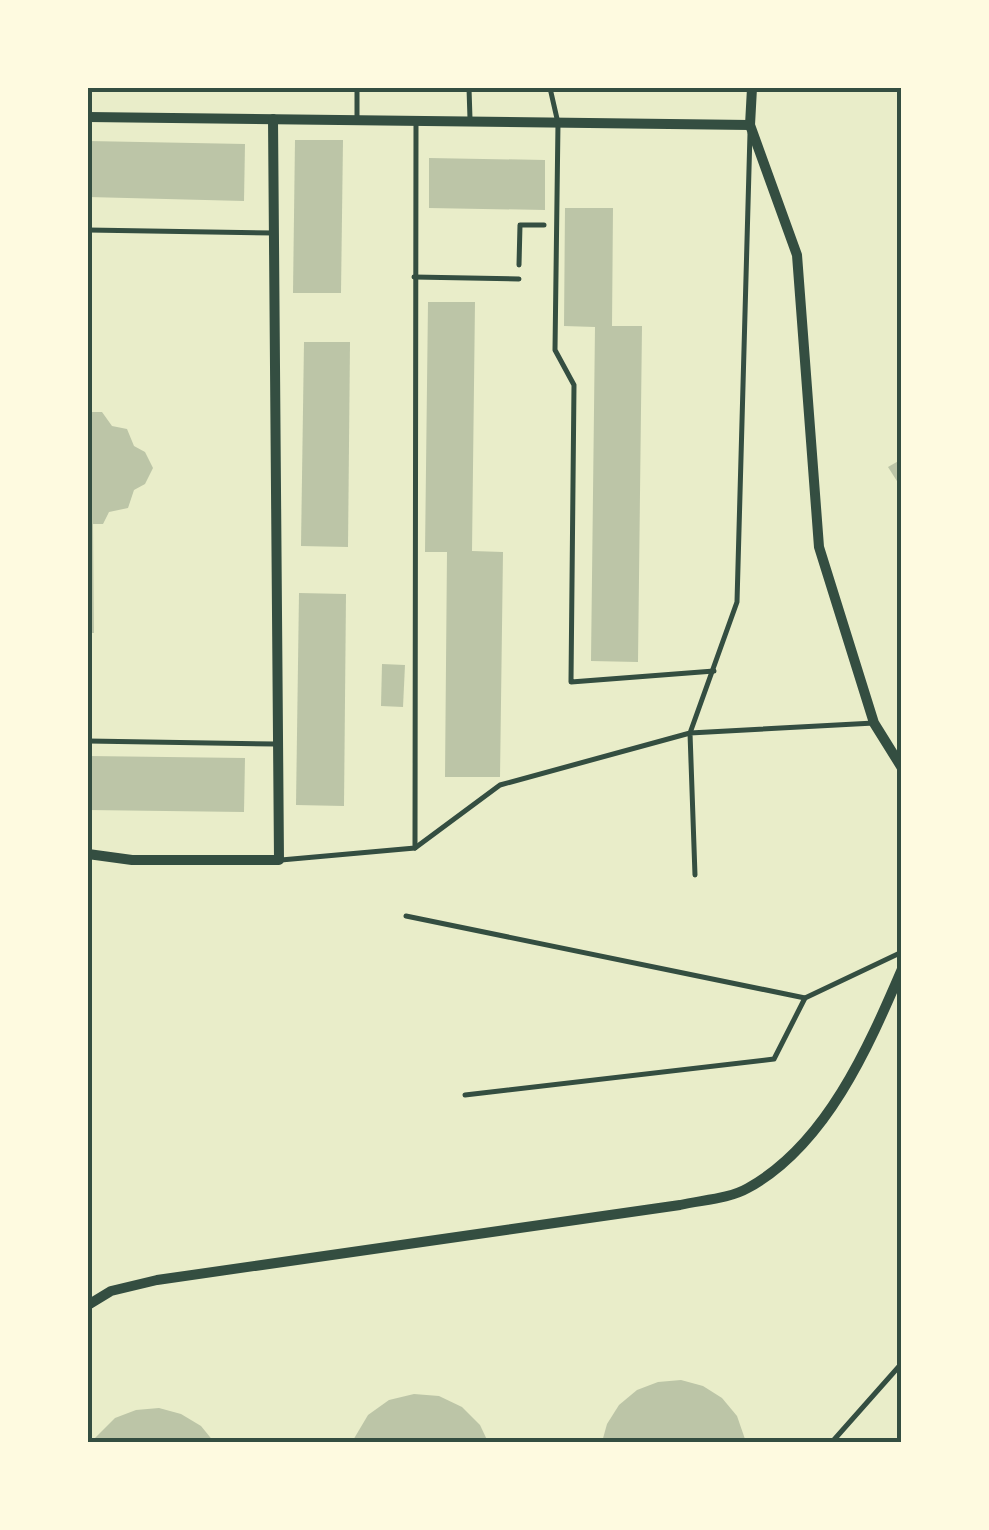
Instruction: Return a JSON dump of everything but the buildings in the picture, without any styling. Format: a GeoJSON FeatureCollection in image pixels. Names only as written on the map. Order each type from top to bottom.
{"type":"FeatureCollection","features":[{"type":"Feature","properties":{"kind":"street"},"geometry":{"type":"LineString","coordinates":[[752,88],[750,125],[797,255],[819,546],[874,723],[902,768]]}},
{"type":"Feature","properties":{"kind":"street"},"geometry":{"type":"LineString","coordinates":[[88,117],[750,125]]}},
{"type":"Feature","properties":{"kind":"street"},"geometry":{"type":"LineString","coordinates":[[88,854],[132,860],[279,860],[273,119]]}},
{"type":"Feature","properties":{"kind":"street"},"geometry":{"type":"LineString","coordinates":[[88,1305],[111,1291],[157,1280],[680,1204],[744,1191],[788,1162],[835,1101],[902,969]]}},
{"type":"Feature","properties":{"kind":"lane"},"geometry":{"type":"LineString","coordinates":[[357,88],[357,120]]}},
{"type":"Feature","properties":{"kind":"lane"},"geometry":{"type":"LineString","coordinates":[[469,88],[470,122]]}},
{"type":"Feature","properties":{"kind":"lane"},"geometry":{"type":"LineString","coordinates":[[550,88],[558,123],[555,350],[574,385],[572,682],[714,671]]}},
{"type":"Feature","properties":{"kind":"lane"},"geometry":{"type":"LineString","coordinates":[[415,848],[416,121]]}},
{"type":"Feature","properties":{"kind":"lane"},"geometry":{"type":"LineString","coordinates":[[696,875],[690,733],[737,602],[750,125]]}},
{"type":"Feature","properties":{"kind":"lane"},"geometry":{"type":"LineString","coordinates":[[88,230],[274,233]]}},
{"type":"Feature","properties":{"kind":"lane"},"geometry":{"type":"LineString","coordinates":[[414,277],[519,278]]}},
{"type":"Feature","properties":{"kind":"lane"},"geometry":{"type":"LineString","coordinates":[[279,860],[415,848],[500,784],[690,733],[874,723]]}},
{"type":"Feature","properties":{"kind":"lane"},"geometry":{"type":"LineString","coordinates":[[88,741],[278,744]]}},
{"type":"Feature","properties":{"kind":"lane"},"geometry":{"type":"LineString","coordinates":[[406,916],[805,998],[902,952]]}},
{"type":"Feature","properties":{"kind":"lane"},"geometry":{"type":"LineString","coordinates":[[465,1095],[774,1059],[805,998]]}},
{"type":"Feature","properties":{"kind":"lane"},"geometry":{"type":"LineString","coordinates":[[832,1442],[902,1363]]}},
{"type":"Feature","properties":{"kind":"path"},"geometry":{"type":"LineString","coordinates":[[519,278],[520,225],[557,226]]}}]}
